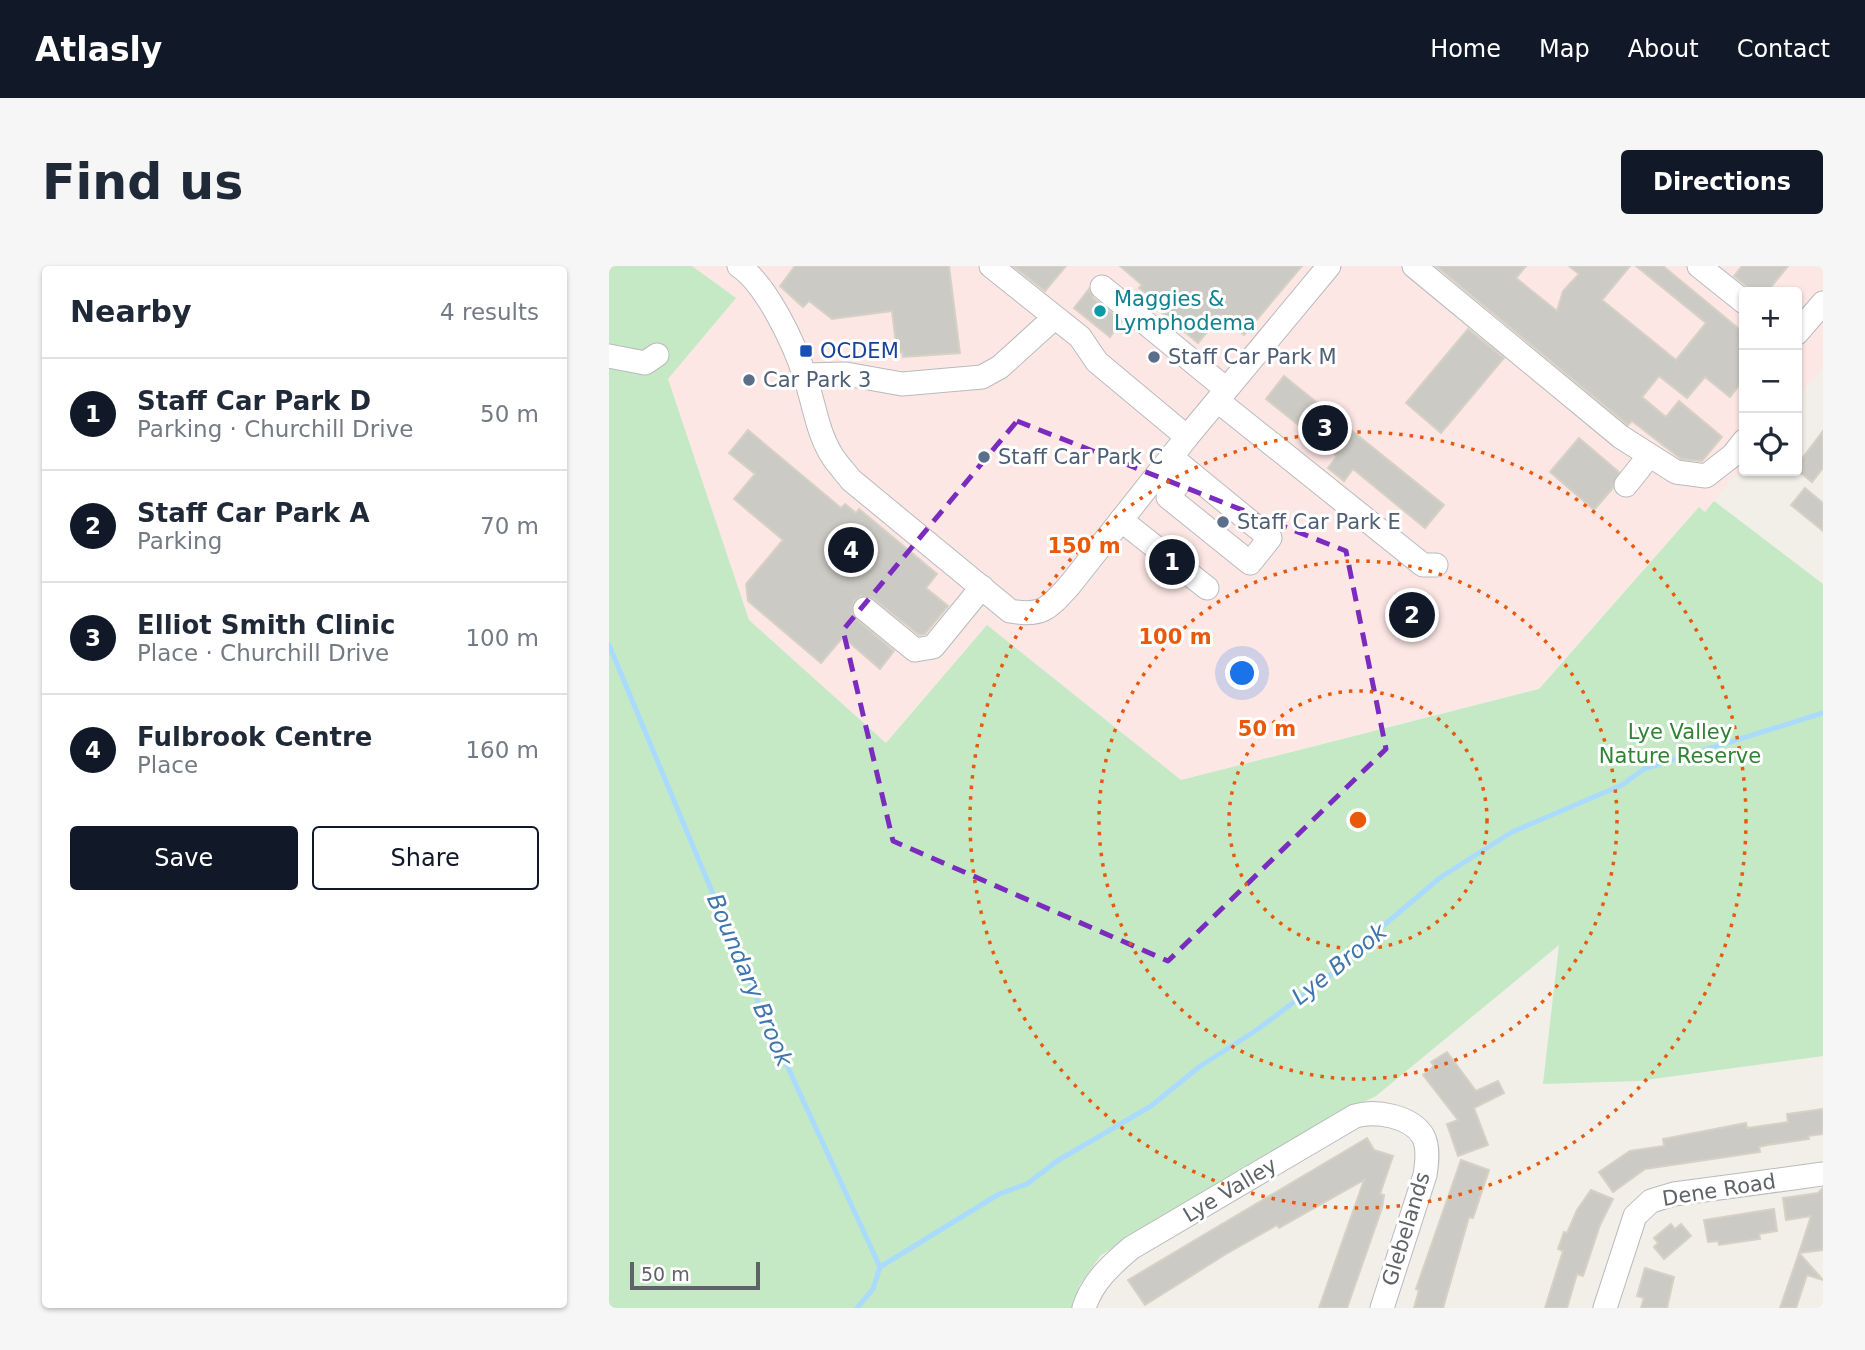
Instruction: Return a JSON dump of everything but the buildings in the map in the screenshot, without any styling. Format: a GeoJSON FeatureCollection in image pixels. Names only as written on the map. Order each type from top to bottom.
{"type":"FeatureCollection","features":[{"type":"Feature","properties":{"kind":"street"},"geometry":{"type":"LineString","coordinates":[[991,266],[1080,337],[1097,362],[1187,437]]}},
{"type":"Feature","properties":{"kind":"street"},"geometry":{"type":"LineString","coordinates":[[745,268],[770,305],[805,375],[817,421],[831,455],[852,480],[1010,611],[1030,615],[1048,608],[1121,520],[1179,464],[1187,437],[1329,266]]}},
{"type":"Feature","properties":{"kind":"street"},"geometry":{"type":"LineString","coordinates":[[1414,266],[1621,437],[1676,472],[1706,475],[1739,447]]}},
{"type":"Feature","properties":{"kind":"street"},"geometry":{"type":"LineString","coordinates":[[1699,266],[1739,298]]}},
{"type":"Feature","properties":{"kind":"street"},"geometry":{"type":"LineString","coordinates":[[1102,287],[1222,395],[1423,565],[1436,565]]}},
{"type":"Feature","properties":{"kind":"street"},"geometry":{"type":"LineString","coordinates":[[1802,328],[1823,303]]}},
{"type":"Feature","properties":{"kind":"street"},"geometry":{"type":"LineString","coordinates":[[805,375],[846,374],[902,384],[982,377],[1000,367],[1054,318]]}},
{"type":"Feature","properties":{"kind":"street"},"geometry":{"type":"LineString","coordinates":[[609,356],[645,363],[657,355]]}},
{"type":"Feature","properties":{"kind":"street"},"geometry":{"type":"LineString","coordinates":[[1626,485],[1649,456]]}},
{"type":"Feature","properties":{"kind":"street"},"geometry":{"type":"LineString","coordinates":[[1121,520],[1207,588]]}},
{"type":"Feature","properties":{"kind":"street"},"geometry":{"type":"LineString","coordinates":[[865,609],[915,650],[924,650],[933,647],[982,587]]}},
{"type":"Feature","properties":{"kind":"street","name":"Lye Valley"},"geometry":{"type":"LineString","coordinates":[[1084,1308],[1088,1296],[1109,1267],[1131,1248],[1208,1202],[1356,1116],[1378,1113],[1401,1120]]}},
{"type":"Feature","properties":{"kind":"street","name":"Glebelands"},"geometry":{"type":"LineString","coordinates":[[1382,1308],[1425,1175],[1427,1157],[1424,1138],[1415,1127],[1401,1120]]}},
{"type":"Feature","properties":{"kind":"street","name":"Dene Road"},"geometry":{"type":"LineString","coordinates":[[1605,1308],[1640,1207],[1674,1194],[1823,1174]]}},
{"type":"Feature","properties":{"kind":"highlighted area"},"geometry":{"type":"Polygon","coordinates":[[[1017,421],[1346,551],[1386,749],[1168,961],[893,841],[843,630],[1017,421]]]}},
{"type":"Feature","properties":{"kind":"shaded area"},"geometry":{"type":"Polygon","coordinates":[[[692,266],[1823,266],[1823,367],[1802,393],[1802,287],[1739,287],[1739,470],[1705,512],[1698,508],[1539,688],[1180,780],[987,625],[886,743],[749,620],[668,379],[736,298],[692,266]]]}},
{"type":"Feature","properties":{"kind":"green space","name":"Lye Valley Nature Reserve"},"geometry":{"type":"Polygon","coordinates":[[[609,266],[692,266],[736,298],[668,379],[749,620],[886,743],[987,625],[1181,780],[1539,689],[1699,507],[1705,512],[1714,501],[1823,584],[1823,1056],[1638,1081],[1543,1084],[1559,945],[1376,1096],[1325,1120],[1101,1255],[1079,1286],[1072,1308],[609,1308],[609,266]]]}},
{"type":"Feature","properties":{"kind":"waterway","name":"Boundary Brook"},"geometry":{"type":"LineString","coordinates":[[609,645],[761,1009],[880,1267],[873,1289],[857,1308]]}},
{"type":"Feature","properties":{"kind":"waterway","name":"Lye Brook"},"geometry":{"type":"LineString","coordinates":[[880,1267],[999,1194],[1027,1184],[1057,1161],[1151,1106],[1199,1067],[1258,1029],[1346,963],[1365,941],[1441,877],[1512,832],[1622,785],[1644,769],[1823,713]]}},
{"type":"Feature","properties":{"kind":"place","name":"Maggies & Lymphodema"},"geometry":{"type":"Point","coordinates":[1100,311]}},
{"type":"Feature","properties":{"kind":"place","name":"OCDEM"},"geometry":{"type":"Point","coordinates":[806,351]}},
{"type":"Feature","properties":{"kind":"place","name":"Staff Car Park M"},"geometry":{"type":"Point","coordinates":[1154,357]}},
{"type":"Feature","properties":{"kind":"place","name":"Car Park 3"},"geometry":{"type":"Point","coordinates":[749,380]}},
{"type":"Feature","properties":{"kind":"place","name":"Elliot Smith Clinic"},"geometry":{"type":"Point","coordinates":[1325,428]}},
{"type":"Feature","properties":{"kind":"place","name":"Staff Car Park C"},"geometry":{"type":"Point","coordinates":[984,457]}},
{"type":"Feature","properties":{"kind":"place","name":"Staff Car Park E"},"geometry":{"type":"Point","coordinates":[1223,522]}},
{"type":"Feature","properties":{"kind":"place","name":"Fulbrook Centre"},"geometry":{"type":"Point","coordinates":[851,550]}},
{"type":"Feature","properties":{"kind":"place","name":"Staff Car Park D"},"geometry":{"type":"Point","coordinates":[1172,562]}},
{"type":"Feature","properties":{"kind":"place","name":"Staff Car Park A"},"geometry":{"type":"Point","coordinates":[1412,615]}}]}
